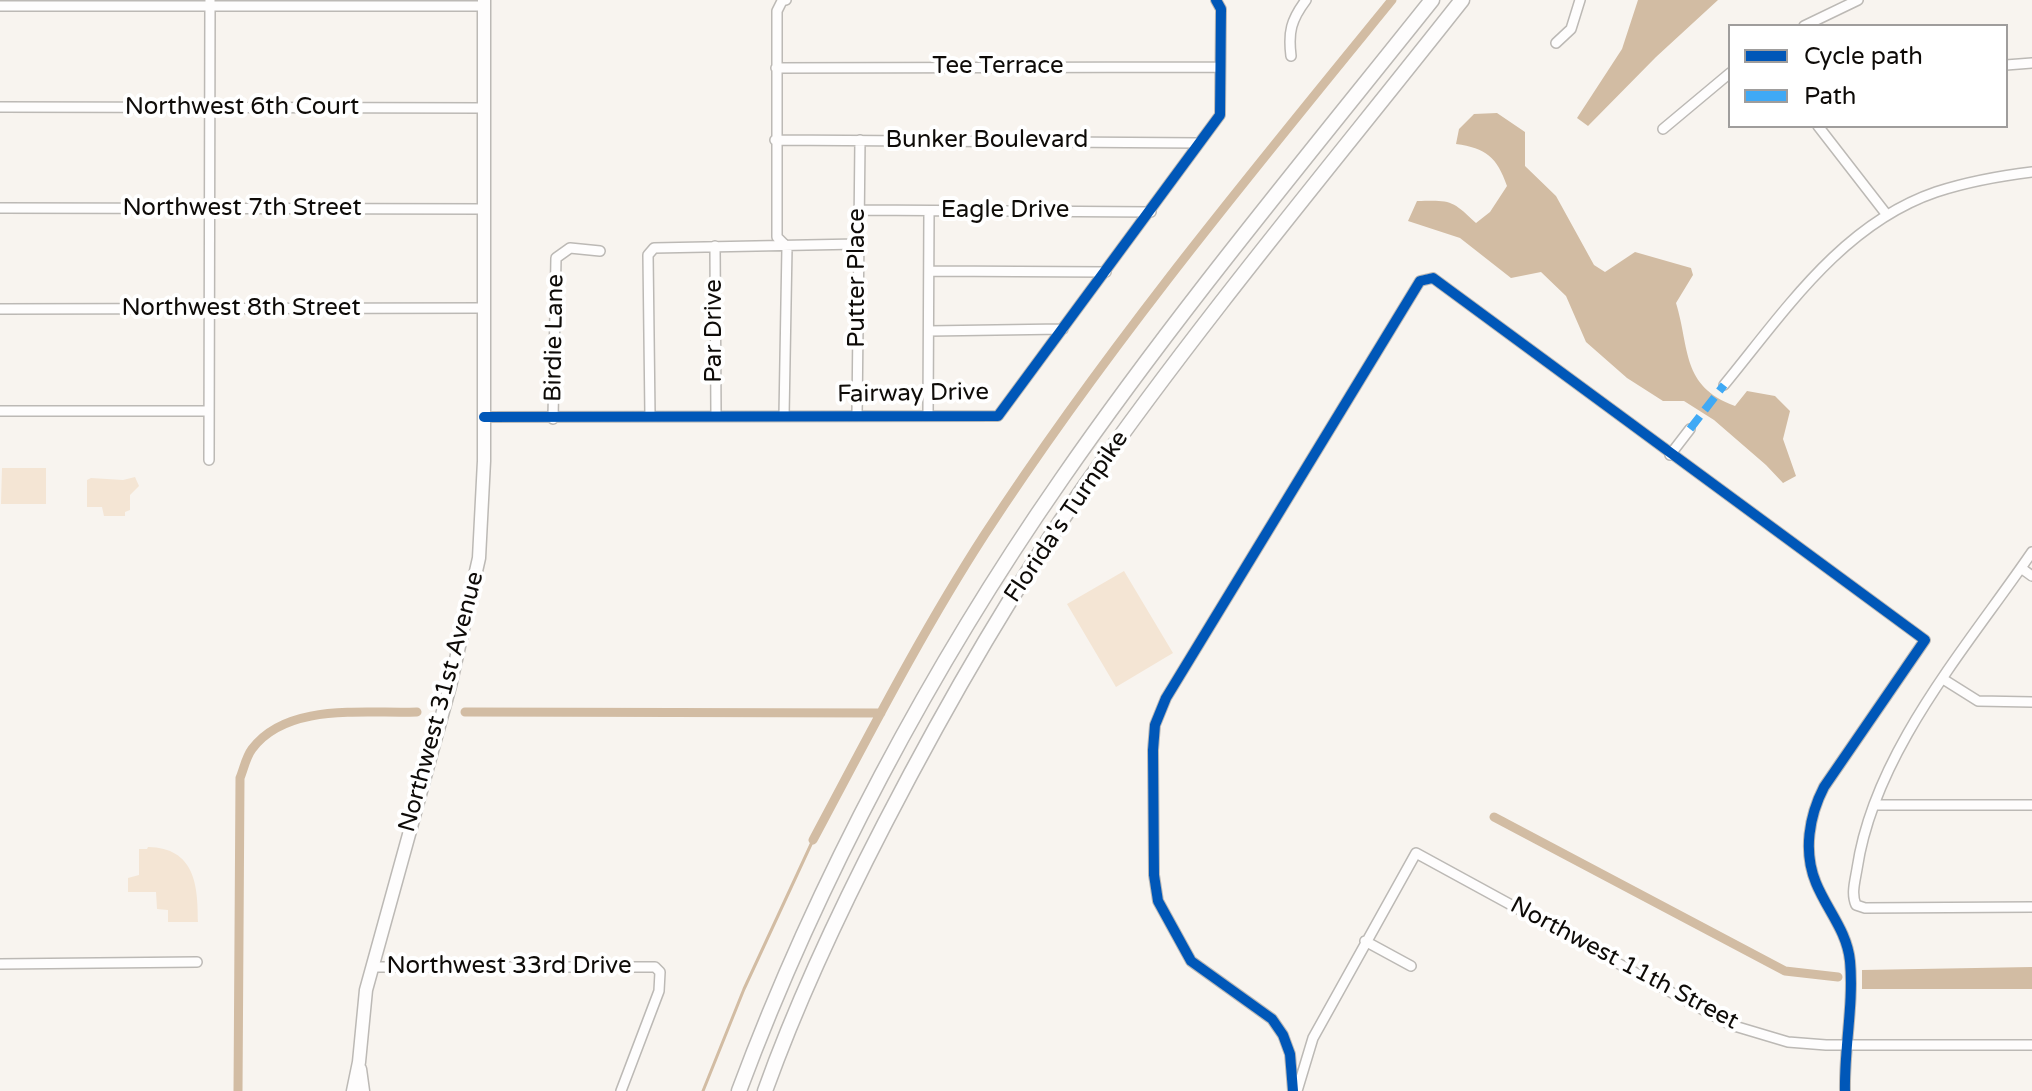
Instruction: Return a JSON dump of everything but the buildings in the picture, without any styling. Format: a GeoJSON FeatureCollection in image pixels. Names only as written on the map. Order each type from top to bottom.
{"type":"FeatureCollection","features":[{"type":"Feature","properties":{"kind":"highway","name":"Florida's Turnpike"},"geometry":{"type":"LineString","coordinates":[[739,1091],[761,1032],[828,884],[901,741],[972,617],[1060,482],[1152,354],[1432,0]]}},
{"type":"Feature","properties":{"kind":"highway","name":"Florida's Turnpike"},"geometry":{"type":"LineString","coordinates":[[765,1091],[784,1038],[850,892],[921,753],[994,626],[1084,488],[1173,366],[1462,0]]}},
{"type":"Feature","properties":{"kind":"main road","name":"Northwest 31st Avenue"},"geometry":{"type":"LineString","coordinates":[[353,1091],[366,990],[450,686],[479,558],[484,417],[484,3]]}},
{"type":"Feature","properties":{"kind":"main road","name":"Northwest 31st Avenue"},"geometry":{"type":"LineString","coordinates":[[359,1062],[363,1091]]}},
{"type":"Feature","properties":{"kind":"street"},"geometry":{"type":"LineString","coordinates":[[784,416],[787,247],[777,237],[775,140],[777,11],[782,1],[786,0]]}},
{"type":"Feature","properties":{"kind":"street","name":"Fairway Drive"},"geometry":{"type":"LineString","coordinates":[[484,417],[998,416],[1220,115],[1221,9],[1216,0]]}},
{"type":"Feature","properties":{"kind":"street"},"geometry":{"type":"LineString","coordinates":[[1291,56],[1288,34],[1292,18],[1306,0]]}},
{"type":"Feature","properties":{"kind":"street"},"geometry":{"type":"LineString","coordinates":[[1556,43],[1571,29],[1580,0]]}},
{"type":"Feature","properties":{"kind":"street"},"geometry":{"type":"LineString","coordinates":[[1808,24],[1858,0]]}},
{"type":"Feature","properties":{"kind":"street"},"geometry":{"type":"LineString","coordinates":[[209,460],[210,3]]}},
{"type":"Feature","properties":{"kind":"street"},"geometry":{"type":"LineString","coordinates":[[0,6],[484,3]]}},
{"type":"Feature","properties":{"kind":"street"},"geometry":{"type":"LineString","coordinates":[[2008,65],[2032,63]]}},
{"type":"Feature","properties":{"kind":"street","name":"Tee Terrace"},"geometry":{"type":"LineString","coordinates":[[776,68],[1220,67]]}},
{"type":"Feature","properties":{"kind":"street"},"geometry":{"type":"LineString","coordinates":[[1663,129],[1728,75]]}},
{"type":"Feature","properties":{"kind":"street","name":"Northwest 6th Court"},"geometry":{"type":"LineString","coordinates":[[0,107],[484,108]]}},
{"type":"Feature","properties":{"kind":"street"},"geometry":{"type":"LineString","coordinates":[[1824,128],[1887,215]]}},
{"type":"Feature","properties":{"kind":"street","name":"Bunker Boulevard"},"geometry":{"type":"LineString","coordinates":[[775,140],[1199,143]]}},
{"type":"Feature","properties":{"kind":"street","name":"Putter Place"},"geometry":{"type":"LineString","coordinates":[[857,416],[860,140]]}},
{"type":"Feature","properties":{"kind":"street"},"geometry":{"type":"LineString","coordinates":[[1724,385],[1833,255],[1887,215],[1932,193],[1980,179],[2032,172]]}},
{"type":"Feature","properties":{"kind":"street","name":"Northwest 7th Street"},"geometry":{"type":"LineString","coordinates":[[0,208],[483,209]]}},
{"type":"Feature","properties":{"kind":"street","name":"Eagle Drive"},"geometry":{"type":"LineString","coordinates":[[859,210],[1151,212]]}},
{"type":"Feature","properties":{"kind":"street"},"geometry":{"type":"LineString","coordinates":[[928,416],[929,211]]}},
{"type":"Feature","properties":{"kind":"street"},"geometry":{"type":"LineString","coordinates":[[650,416],[648,255],[654,248],[858,244]]}},
{"type":"Feature","properties":{"kind":"street","name":"Par Drive"},"geometry":{"type":"LineString","coordinates":[[715,246],[716,416]]}},
{"type":"Feature","properties":{"kind":"street","name":"Birdie Lane"},"geometry":{"type":"LineString","coordinates":[[553,419],[556,258],[570,248],[600,251]]}},
{"type":"Feature","properties":{"kind":"street"},"geometry":{"type":"LineString","coordinates":[[929,271],[1106,272]]}},
{"type":"Feature","properties":{"kind":"street"},"geometry":{"type":"LineString","coordinates":[[1295,1091],[1290,1054],[1283,1035],[1272,1019],[1191,961],[1158,901],[1154,875],[1155,725],[1166,698],[1420,281],[1433,278],[1925,640],[1824,787],[1814,806],[1809,831],[1815,881],[1843,933],[1850,964],[1845,1091]]}},
{"type":"Feature","properties":{"kind":"street","name":"Northwest 8th Street"},"geometry":{"type":"LineString","coordinates":[[0,309],[483,308]]}},
{"type":"Feature","properties":{"kind":"street"},"geometry":{"type":"LineString","coordinates":[[929,331],[1063,329]]}},
{"type":"Feature","properties":{"kind":"street"},"geometry":{"type":"LineString","coordinates":[[0,411],[207,411]]}},
{"type":"Feature","properties":{"kind":"street"},"geometry":{"type":"LineString","coordinates":[[1670,455],[1690,429]]}},
{"type":"Feature","properties":{"kind":"street"},"geometry":{"type":"LineString","coordinates":[[2032,552],[1901,745],[1874,805],[1859,854],[1853,898],[1856,905],[1865,908],[2032,907]]}},
{"type":"Feature","properties":{"kind":"street"},"geometry":{"type":"LineString","coordinates":[[2021,568],[2032,576]]}},
{"type":"Feature","properties":{"kind":"street"},"geometry":{"type":"LineString","coordinates":[[1943,679],[1978,701],[2032,702]]}},
{"type":"Feature","properties":{"kind":"street"},"geometry":{"type":"LineString","coordinates":[[1874,805],[2032,805]]}},
{"type":"Feature","properties":{"kind":"street","name":"Northwest 11th Street"},"geometry":{"type":"LineString","coordinates":[[1365,941],[1416,853],[1731,1025],[1788,1042],[2032,1045]]}},
{"type":"Feature","properties":{"kind":"street"},"geometry":{"type":"LineString","coordinates":[[1295,1091],[1313,1038],[1365,941],[1411,966]]}},
{"type":"Feature","properties":{"kind":"street"},"geometry":{"type":"LineString","coordinates":[[0,964],[197,962]]}},
{"type":"Feature","properties":{"kind":"street","name":"Northwest 33rd Drive"},"geometry":{"type":"LineString","coordinates":[[374,967],[655,967],[660,972],[659,991],[621,1091]]}},
{"type":"Feature","properties":{"kind":"street"},"geometry":{"type":"LineString","coordinates":[[1290,1054],[1304,1048],[1313,1038]]}},
{"type":"Feature","properties":{"kind":"shaded area"},"geometry":{"type":"Polygon","coordinates":[[[1638,0],[1718,0],[1588,126],[1577,118],[1622,49],[1638,0]]]}},
{"type":"Feature","properties":{"kind":"shaded area"},"geometry":{"type":"Polygon","coordinates":[[[1497,113],[1525,132],[1525,166],[1556,196],[1594,265],[1605,272],[1635,252],[1691,268],[1693,275],[1676,303],[1690,364],[1696,377],[1718,398],[1735,406],[1747,391],[1775,396],[1790,411],[1783,439],[1796,476],[1783,483],[1714,420],[1684,401],[1663,401],[1627,378],[1586,342],[1566,296],[1541,272],[1511,278],[1460,238],[1408,221],[1417,201],[1450,203],[1476,223],[1490,212],[1507,186],[1499,168],[1483,151],[1456,144],[1459,129],[1474,114],[1497,113]]]}},
{"type":"Feature","properties":{"kind":"shaded area"},"geometry":{"type":"Polygon","coordinates":[[[2,468],[46,468],[46,504],[1,504],[2,468]]]}},
{"type":"Feature","properties":{"kind":"shaded area"},"geometry":{"type":"Polygon","coordinates":[[[135,477],[139,486],[130,495],[130,510],[125,512],[125,516],[104,516],[102,507],[87,507],[87,480],[135,477]]]}},
{"type":"Feature","properties":{"kind":"shaded area"},"geometry":{"type":"Polygon","coordinates":[[[1124,571],[1173,653],[1116,687],[1067,604],[1124,571]]]}},
{"type":"Feature","properties":{"kind":"shaded area"},"geometry":{"type":"Polygon","coordinates":[[[148,847],[176,854],[191,871],[197,895],[198,922],[168,922],[168,910],[157,909],[156,892],[128,892],[128,878],[139,875],[139,849],[148,847]]]}},
{"type":"Feature","properties":{"kind":"shaded area"},"geometry":{"type":"Polygon","coordinates":[[[2032,967],[2032,989],[1862,989],[1862,970],[2032,967]]]}},
{"type":"Feature","properties":{"kind":"waterway"},"geometry":{"type":"LineString","coordinates":[[813,840],[939,609],[1032,464],[1181,262],[1392,0]]}},
{"type":"Feature","properties":{"kind":"waterway"},"geometry":{"type":"LineString","coordinates":[[238,1091],[240,778],[248,756],[267,734],[306,717],[351,712],[417,712]]}},
{"type":"Feature","properties":{"kind":"waterway"},"geometry":{"type":"LineString","coordinates":[[465,712],[881,713]]}},
{"type":"Feature","properties":{"kind":"waterway"},"geometry":{"type":"LineString","coordinates":[[1494,817],[1785,971],[1838,977]]}},
{"type":"Feature","properties":{"kind":"waterway"},"geometry":{"type":"LineString","coordinates":[[703,1091],[744,989],[813,840]]}},
{"type":"Feature","properties":{"kind":"marked path"},"geometry":{"type":"LineString","coordinates":[[1690,429],[1724,385]]}},
{"type":"Feature","properties":{"kind":"cycle path"},"geometry":{"type":"LineString","coordinates":[[484,417],[998,416],[1220,115],[1221,9],[1216,0]]}},
{"type":"Feature","properties":{"kind":"cycle path"},"geometry":{"type":"LineString","coordinates":[[1293,1091],[1290,1054],[1283,1035],[1272,1019],[1191,961],[1158,901],[1154,875],[1155,725],[1166,698],[1420,281],[1433,278],[1925,640],[1824,787],[1811,822],[1809,847],[1812,871],[1845,940],[1850,961],[1845,1091]]}}]}
